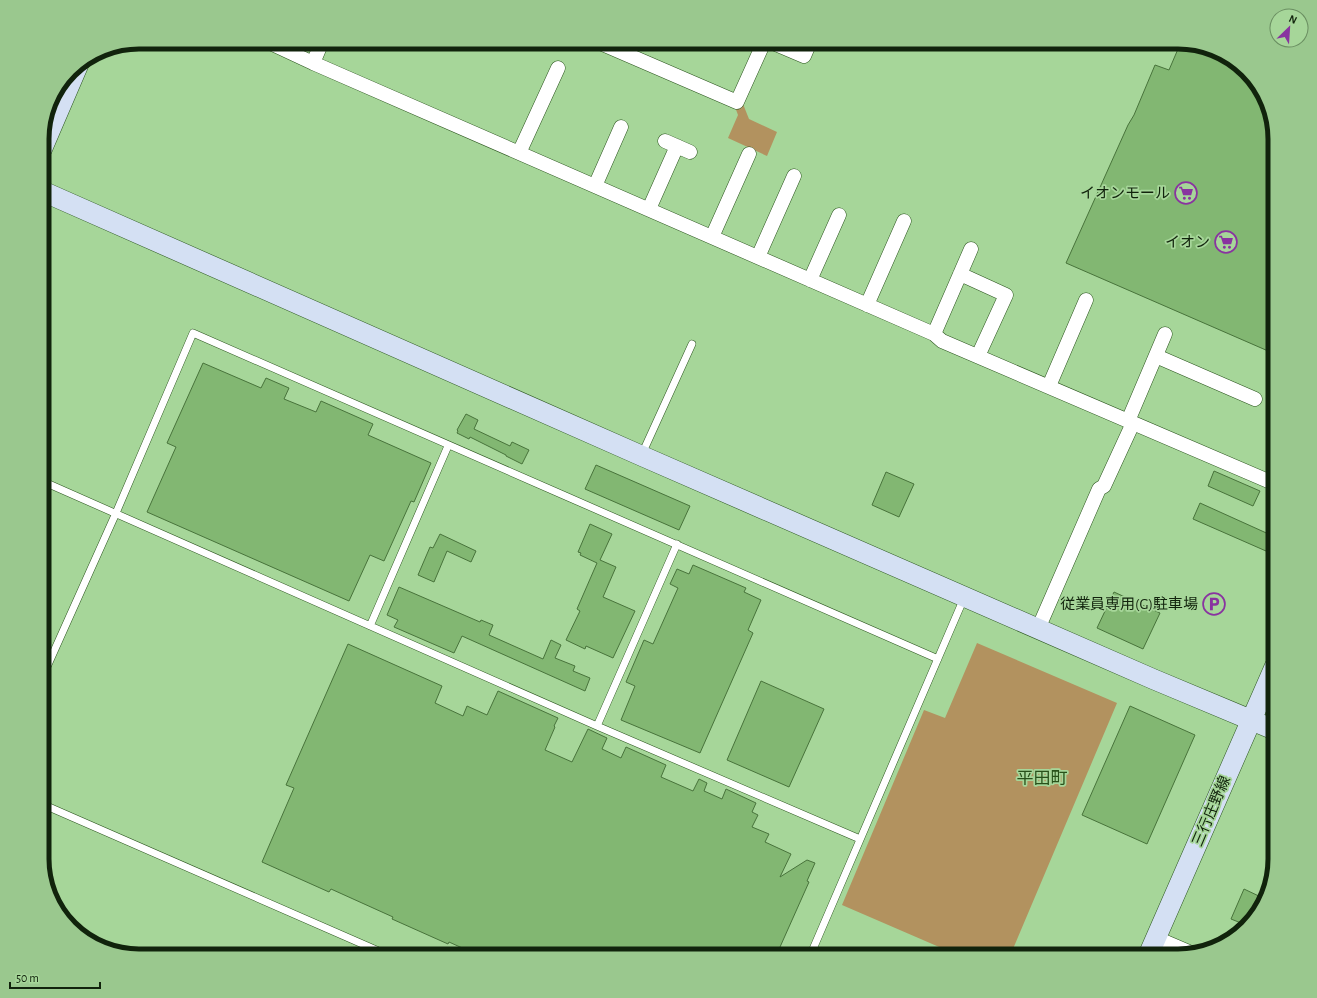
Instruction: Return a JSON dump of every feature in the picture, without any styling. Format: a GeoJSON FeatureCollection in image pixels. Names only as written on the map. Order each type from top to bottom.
{"type":"FeatureCollection","features":[{"type":"Feature","properties":{"kind":"street"},"geometry":{"type":"LineString","coordinates":[[283,49],[934,334],[942,341],[1268,481]]}},
{"type":"Feature","properties":{"kind":"street"},"geometry":{"type":"LineString","coordinates":[[313,63],[319,49]]}},
{"type":"Feature","properties":{"kind":"street"},"geometry":{"type":"LineString","coordinates":[[614,49],[737,102],[761,49]]}},
{"type":"Feature","properties":{"kind":"street"},"geometry":{"type":"LineString","coordinates":[[788,49],[804,56],[807,49]]}},
{"type":"Feature","properties":{"kind":"street"},"geometry":{"type":"LineString","coordinates":[[519,153],[558,68]]}},
{"type":"Feature","properties":{"kind":"street"},"geometry":{"type":"LineString","coordinates":[[49,134],[74,76]]}},
{"type":"Feature","properties":{"kind":"street"},"geometry":{"type":"LineString","coordinates":[[595,186],[621,127]]}},
{"type":"Feature","properties":{"kind":"street"},"geometry":{"type":"LineString","coordinates":[[649,209],[671,143],[690,152]]}},
{"type":"Feature","properties":{"kind":"street"},"geometry":{"type":"LineString","coordinates":[[712,237],[749,154]]}},
{"type":"Feature","properties":{"kind":"street"},"geometry":{"type":"LineString","coordinates":[[758,257],[794,176]]}},
{"type":"Feature","properties":{"kind":"street"},"geometry":{"type":"LineString","coordinates":[[49,194],[642,456],[1153,679],[1268,727]]}},
{"type":"Feature","properties":{"kind":"street"},"geometry":{"type":"LineString","coordinates":[[810,280],[839,215]]}},
{"type":"Feature","properties":{"kind":"street"},"geometry":{"type":"LineString","coordinates":[[867,305],[904,221]]}},
{"type":"Feature","properties":{"kind":"street"},"geometry":{"type":"LineString","coordinates":[[934,334],[971,250]]}},
{"type":"Feature","properties":{"kind":"street"},"geometry":{"type":"LineString","coordinates":[[960,274],[1006,295],[978,356]]}},
{"type":"Feature","properties":{"kind":"street"},"geometry":{"type":"LineString","coordinates":[[1049,386],[1086,300]]}},
{"type":"Feature","properties":{"kind":"street"},"geometry":{"type":"LineString","coordinates":[[1038,629],[1099,489],[1104,486],[1165,334]]}},
{"type":"Feature","properties":{"kind":"street"},"geometry":{"type":"LineString","coordinates":[[1156,356],[1255,399]]}},
{"type":"Feature","properties":{"kind":"street","name":"三行庄野線"},"geometry":{"type":"LineString","coordinates":[[1151,949],[1268,681]]}},
{"type":"Feature","properties":{"kind":"street"},"geometry":{"type":"LineString","coordinates":[[1156,938],[1181,949]]}},
{"type":"Feature","properties":{"kind":"lane"},"geometry":{"type":"LineString","coordinates":[[49,662],[116,513],[193,333],[448,446],[677,544],[938,659]]}},
{"type":"Feature","properties":{"kind":"lane"},"geometry":{"type":"LineString","coordinates":[[642,456],[692,344]]}},
{"type":"Feature","properties":{"kind":"lane"},"geometry":{"type":"LineString","coordinates":[[370,626],[448,446]]}},
{"type":"Feature","properties":{"kind":"lane"},"geometry":{"type":"LineString","coordinates":[[49,484],[597,726],[860,840]]}},
{"type":"Feature","properties":{"kind":"lane"},"geometry":{"type":"LineString","coordinates":[[597,726],[677,544]]}},
{"type":"Feature","properties":{"kind":"lane"},"geometry":{"type":"LineString","coordinates":[[813,949],[965,596]]}},
{"type":"Feature","properties":{"kind":"lane"},"geometry":{"type":"LineString","coordinates":[[49,807],[374,949]]}},
{"type":"Feature","properties":{"kind":"shaded area"},"geometry":{"type":"Polygon","coordinates":[[[743,104],[749,119],[777,132],[767,156],[728,138],[738,115],[735,107],[743,104]]]}},
{"type":"Feature","properties":{"kind":"shaded area"},"geometry":{"type":"Polygon","coordinates":[[[977,643],[1117,703],[1013,949],[944,949],[842,905],[924,710],[945,718],[977,643]]]}},
{"type":"Feature","properties":{"kind":"building","name":"イオンモール"},"geometry":{"type":"Polygon","coordinates":[[[1178,49],[1196,51],[1212,56],[1223,61],[1242,75],[1259,99],[1263,110],[1268,139],[1268,351],[1066,263],[1128,125],[1134,115],[1155,65],[1169,70],[1178,49]]]}},
{"type":"Feature","properties":{"kind":"building"},"geometry":{"type":"Polygon","coordinates":[[[203,363],[261,388],[266,378],[289,388],[284,399],[316,412],[321,401],[373,424],[368,435],[431,463],[414,502],[411,501],[384,561],[370,555],[349,601],[147,512],[176,447],[167,443],[203,363]]]}},
{"type":"Feature","properties":{"kind":"building"},"geometry":{"type":"Polygon","coordinates":[[[466,414],[478,420],[474,429],[510,446],[512,442],[529,450],[522,464],[470,437],[469,439],[457,433],[457,430],[466,414]]]}},
{"type":"Feature","properties":{"kind":"building"},"geometry":{"type":"Polygon","coordinates":[[[596,465],[690,506],[679,530],[585,489],[596,465]]]}},
{"type":"Feature","properties":{"kind":"building"},"geometry":{"type":"Polygon","coordinates":[[[1214,471],[1260,491],[1253,506],[1208,486],[1214,471]]]}},
{"type":"Feature","properties":{"kind":"building"},"geometry":{"type":"Polygon","coordinates":[[[886,472],[914,484],[899,517],[872,505],[886,472]]]}},
{"type":"Feature","properties":{"kind":"building"},"geometry":{"type":"Polygon","coordinates":[[[1200,503],[1268,534],[1268,547],[1266,551],[1193,519],[1200,503]]]}},
{"type":"Feature","properties":{"kind":"building"},"geometry":{"type":"Polygon","coordinates":[[[590,524],[612,534],[600,560],[616,567],[603,597],[635,611],[613,658],[586,646],[585,649],[566,640],[580,611],[577,609],[597,563],[580,555],[581,553],[578,552],[590,524]]]}},
{"type":"Feature","properties":{"kind":"building"},"geometry":{"type":"Polygon","coordinates":[[[440,534],[476,551],[471,562],[447,551],[434,582],[418,575],[430,547],[433,548],[440,534]]]}},
{"type":"Feature","properties":{"kind":"building"},"geometry":{"type":"Polygon","coordinates":[[[693,565],[746,588],[744,592],[761,600],[748,630],[753,633],[700,753],[621,720],[635,686],[626,682],[644,640],[653,644],[678,588],[670,584],[677,569],[689,574],[693,565]]]}},
{"type":"Feature","properties":{"kind":"building"},"geometry":{"type":"Polygon","coordinates":[[[399,587],[480,622],[481,620],[493,625],[489,635],[543,659],[551,640],[561,645],[555,658],[575,666],[573,671],[590,678],[585,691],[462,636],[454,653],[394,627],[398,620],[387,615],[399,587]]]}},
{"type":"Feature","properties":{"kind":"building"},"geometry":{"type":"Polygon","coordinates":[[[1114,592],[1160,613],[1143,649],[1097,628],[1114,592]]]}},
{"type":"Feature","properties":{"kind":"building"},"geometry":{"type":"Polygon","coordinates":[[[348,644],[442,686],[435,703],[463,716],[467,706],[487,715],[498,691],[558,718],[545,750],[572,762],[588,729],[607,738],[602,749],[621,758],[626,747],[666,765],[661,777],[693,791],[699,779],[707,783],[704,791],[722,799],[726,789],[756,803],[752,812],[758,815],[752,827],[769,834],[765,842],[791,854],[780,877],[807,860],[815,863],[807,881],[809,882],[779,949],[464,949],[449,942],[448,944],[392,919],[393,917],[331,889],[329,892],[262,862],[294,788],[286,785],[348,644]]]}},
{"type":"Feature","properties":{"kind":"building"},"geometry":{"type":"Polygon","coordinates":[[[761,681],[824,709],[789,787],[727,760],[761,681]]]}},
{"type":"Feature","properties":{"kind":"building"},"geometry":{"type":"Polygon","coordinates":[[[1130,706],[1195,735],[1147,844],[1082,815],[1130,706]]]}},
{"type":"Feature","properties":{"kind":"building"},"geometry":{"type":"Polygon","coordinates":[[[1244,889],[1260,897],[1253,909],[1242,923],[1231,919],[1244,889]]]}},
{"type":"Feature","properties":{"kind":"place","name":"イオンモール"},"geometry":{"type":"Point","coordinates":[1186,193]}},
{"type":"Feature","properties":{"kind":"place","name":"イオン"},"geometry":{"type":"Point","coordinates":[1226,242]}},
{"type":"Feature","properties":{"kind":"place","name":"従業員専用(G)駐車場"},"geometry":{"type":"Point","coordinates":[1214,604]}},
{"type":"Feature","properties":{"kind":"district","name":"平田町"},"geometry":{"type":"Point","coordinates":[1042,778]}}]}
